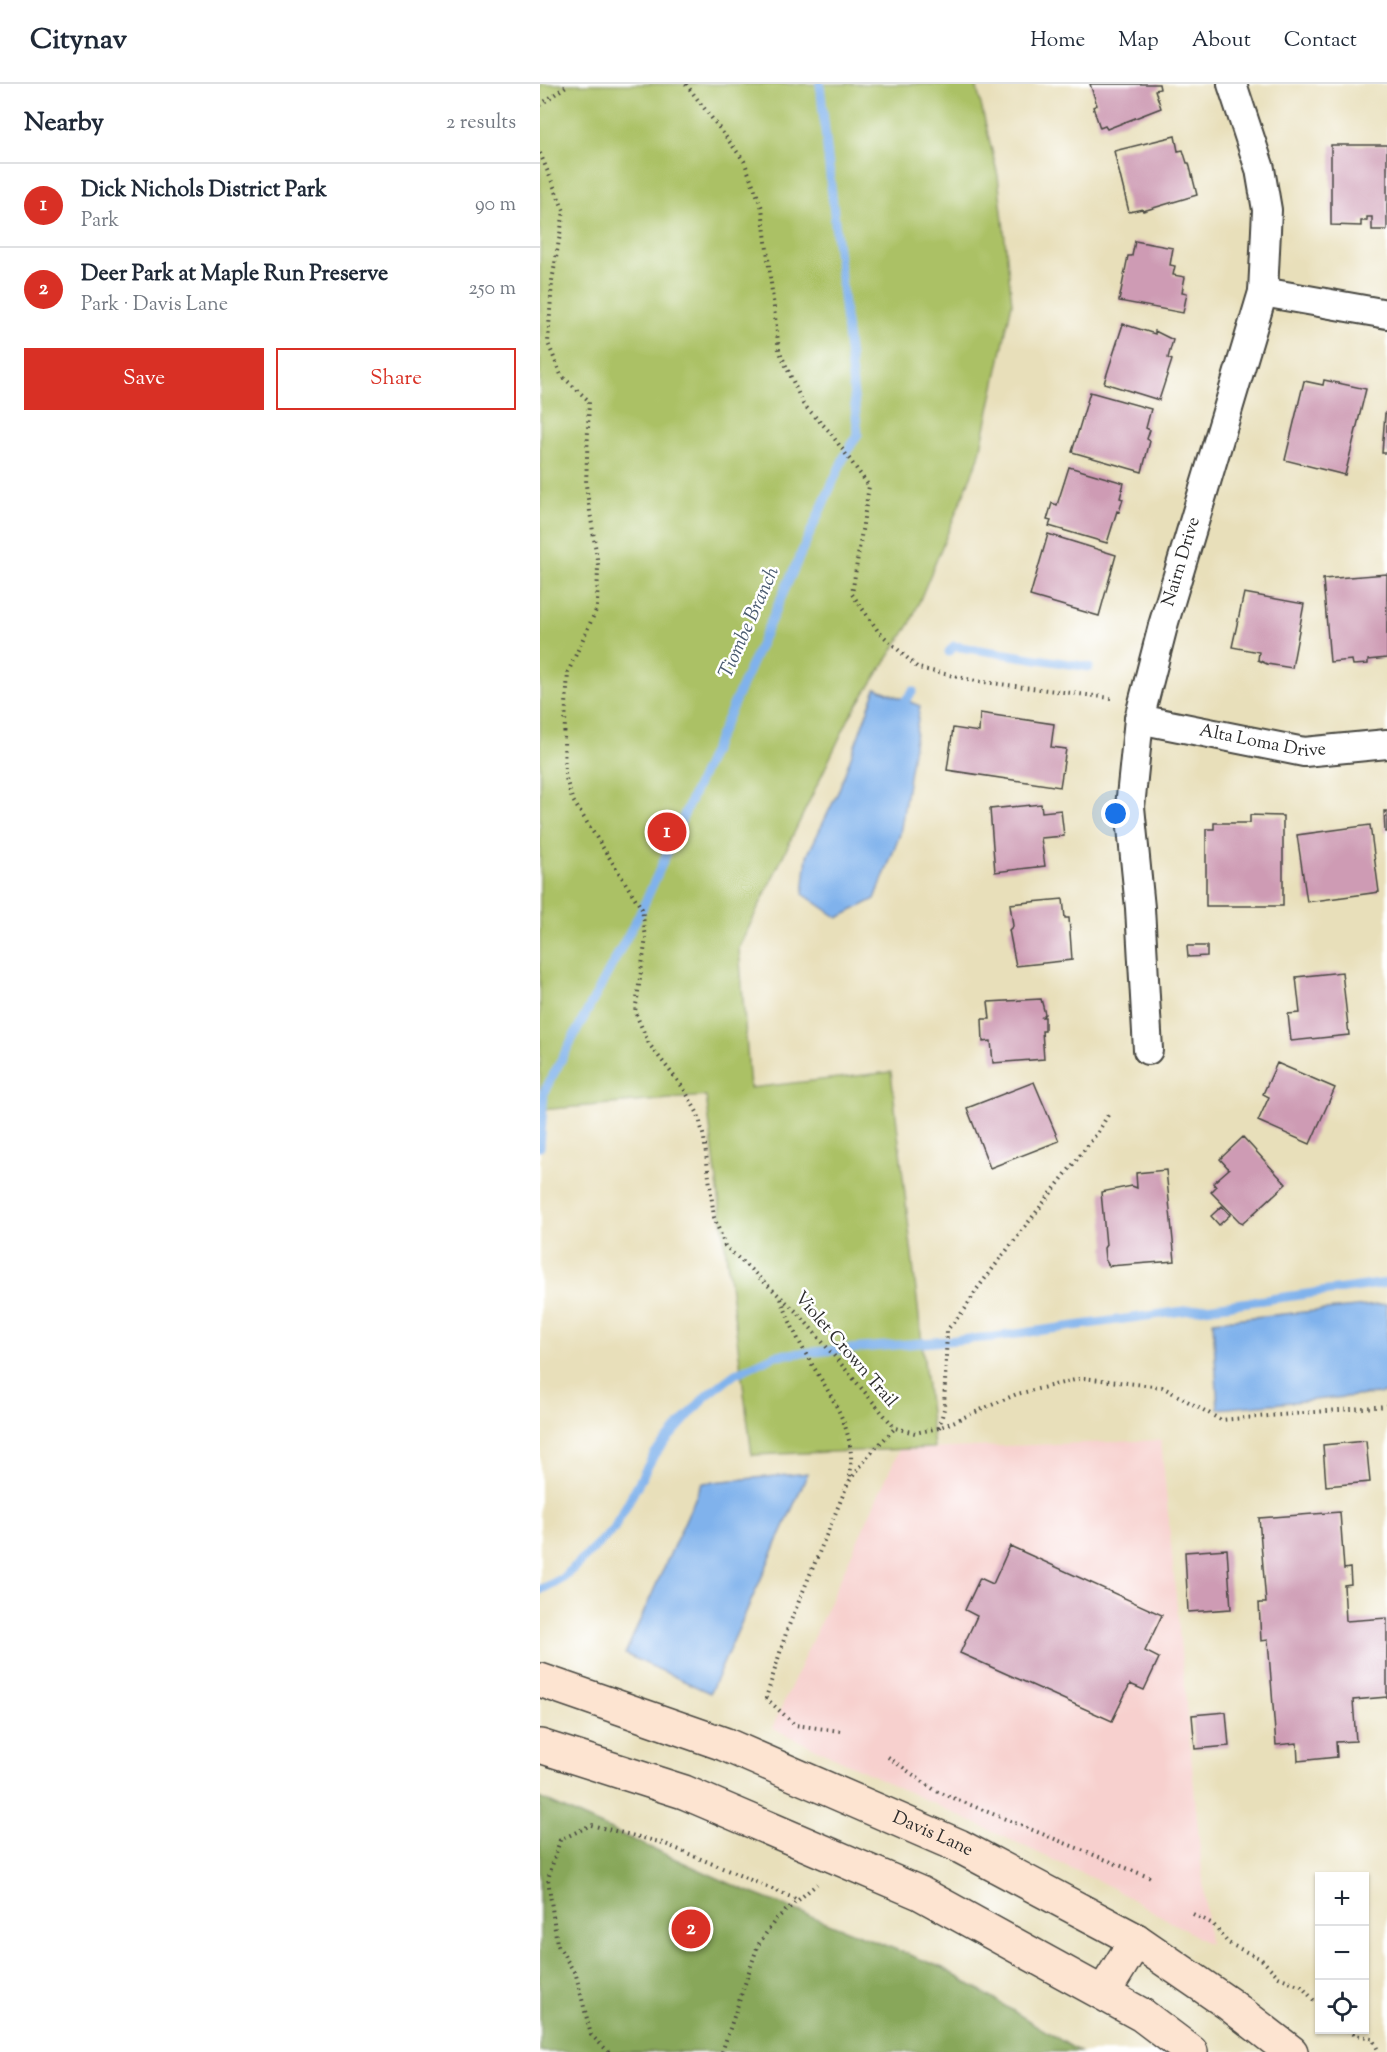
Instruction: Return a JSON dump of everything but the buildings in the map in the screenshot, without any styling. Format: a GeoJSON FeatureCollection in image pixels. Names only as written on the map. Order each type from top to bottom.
{"type":"FeatureCollection","features":[{"type":"Feature","properties":{"kind":"main road","name":"Davis Lane"},"geometry":{"type":"LineString","coordinates":[[540,1680],[724,1744],[949,1842],[1136,1941],[1230,2004],[1291,2052]]}},
{"type":"Feature","properties":{"kind":"main road"},"geometry":{"type":"LineString","coordinates":[[540,1746],[684,1792],[920,1893],[1142,2014],[1191,2052]]}},
{"type":"Feature","properties":{"kind":"main road"},"geometry":{"type":"LineString","coordinates":[[1104,1992],[1136,1941]]}},
{"type":"Feature","properties":{"kind":"street","name":"Nairn Drive"},"geometry":{"type":"LineString","coordinates":[[1148,1050],[1140,908],[1130,807],[1139,719],[1164,622],[1263,292],[1267,210],[1260,170],[1232,84]]}},
{"type":"Feature","properties":{"kind":"street"},"geometry":{"type":"LineString","coordinates":[[1263,292],[1387,314]]}},
{"type":"Feature","properties":{"kind":"street","name":"Alta Loma Drive"},"geometry":{"type":"LineString","coordinates":[[1139,719],[1304,752],[1387,744]]}},
{"type":"Feature","properties":{"kind":"path"},"geometry":{"type":"LineString","coordinates":[[540,105],[569,84]]}},
{"type":"Feature","properties":{"kind":"path"},"geometry":{"type":"LineString","coordinates":[[686,84],[744,161],[762,208],[779,350],[803,404],[829,432],[869,486],[852,594],[878,632],[918,668],[976,681],[1111,698]]}},
{"type":"Feature","properties":{"kind":"path","name":"Violet Crown Trail"},"geometry":{"type":"LineString","coordinates":[[540,153],[564,212],[552,281],[548,343],[561,375],[589,401],[586,485],[598,565],[597,608],[568,672],[565,775],[572,799],[642,909],[646,938],[635,1012],[649,1044],[684,1089],[698,1114],[704,1138],[718,1232],[725,1246],[812,1329],[895,1428],[915,1433],[939,1428],[1017,1394],[1083,1378],[1162,1387],[1221,1420],[1387,1406]]}},
{"type":"Feature","properties":{"kind":"path"},"geometry":{"type":"LineString","coordinates":[[939,1428],[944,1408],[946,1330],[965,1309],[977,1289],[1098,1132],[1107,1115]]}},
{"type":"Feature","properties":{"kind":"path"},"geometry":{"type":"LineString","coordinates":[[781,1298],[797,1338],[830,1391],[850,1439],[853,1463],[848,1483],[787,1630],[766,1698],[795,1725],[840,1731]]}},
{"type":"Feature","properties":{"kind":"path"},"geometry":{"type":"LineString","coordinates":[[848,1483],[869,1455],[895,1428]]}},
{"type":"Feature","properties":{"kind":"path"},"geometry":{"type":"LineString","coordinates":[[888,1757],[936,1791],[1151,1878]]}},
{"type":"Feature","properties":{"kind":"path"},"geometry":{"type":"LineString","coordinates":[[609,2052],[591,2035],[576,1975],[557,1944],[549,1879],[560,1840],[591,1825],[663,1844],[798,1900]]}},
{"type":"Feature","properties":{"kind":"path"},"geometry":{"type":"LineString","coordinates":[[722,2052],[758,1945],[776,1919],[818,1884]]}},
{"type":"Feature","properties":{"kind":"path"},"geometry":{"type":"LineString","coordinates":[[1193,1914],[1212,1924],[1228,1943],[1261,1959],[1279,1977],[1302,1986],[1315,2001]]}},
{"type":"Feature","properties":{"kind":"path"},"geometry":{"type":"LineString","coordinates":[[1354,2034],[1372,2038],[1379,2052]]}},
{"type":"Feature","properties":{"kind":"shaded area"},"geometry":{"type":"Polygon","coordinates":[[[1161,1440],[1209,1944],[1111,1887],[772,1728],[899,1450],[1161,1440]]]}},
{"type":"Feature","properties":{"kind":"green space"},"geometry":{"type":"Polygon","coordinates":[[[540,84],[976,84],[998,176],[1012,303],[979,457],[910,624],[850,716],[739,948],[750,1088],[891,1072],[934,1448],[752,1455],[706,1096],[540,1110],[540,84]]]}},
{"type":"Feature","properties":{"kind":"green space"},"geometry":{"type":"Polygon","coordinates":[[[540,1798],[742,1889],[943,1968],[1080,2052],[540,2052],[540,1798]]]}},
{"type":"Feature","properties":{"kind":"water"},"geometry":{"type":"Polygon","coordinates":[[[876,688],[920,706],[900,834],[875,899],[838,918],[803,894],[807,856],[838,792],[876,688]]]}},
{"type":"Feature","properties":{"kind":"water"},"geometry":{"type":"Polygon","coordinates":[[[1387,1304],[1387,1393],[1218,1409],[1213,1321],[1387,1304]]]}},
{"type":"Feature","properties":{"kind":"water"},"geometry":{"type":"Polygon","coordinates":[[[808,1473],[710,1693],[625,1654],[702,1483],[808,1473]]]}},
{"type":"Feature","properties":{"kind":"waterway","name":"Tiombe Branch"},"geometry":{"type":"LineString","coordinates":[[540,1147],[544,1092],[642,909],[845,455],[858,434],[820,84]]}},
{"type":"Feature","properties":{"kind":"waterway"},"geometry":{"type":"LineString","coordinates":[[949,652],[954,646],[1089,667]]}},
{"type":"Feature","properties":{"kind":"waterway"},"geometry":{"type":"LineString","coordinates":[[905,701],[913,691]]}},
{"type":"Feature","properties":{"kind":"waterway"},"geometry":{"type":"LineString","coordinates":[[540,1590],[563,1578],[613,1530],[655,1453],[706,1396],[735,1374],[776,1355],[994,1337],[1387,1283]]}},
{"type":"Feature","properties":{"kind":"place","name":"Dick Nichols District Park"},"geometry":{"type":"Point","coordinates":[667,832]}},
{"type":"Feature","properties":{"kind":"place","name":"Deer Park at Maple Run Preserve"},"geometry":{"type":"Point","coordinates":[691,1929]}}]}
